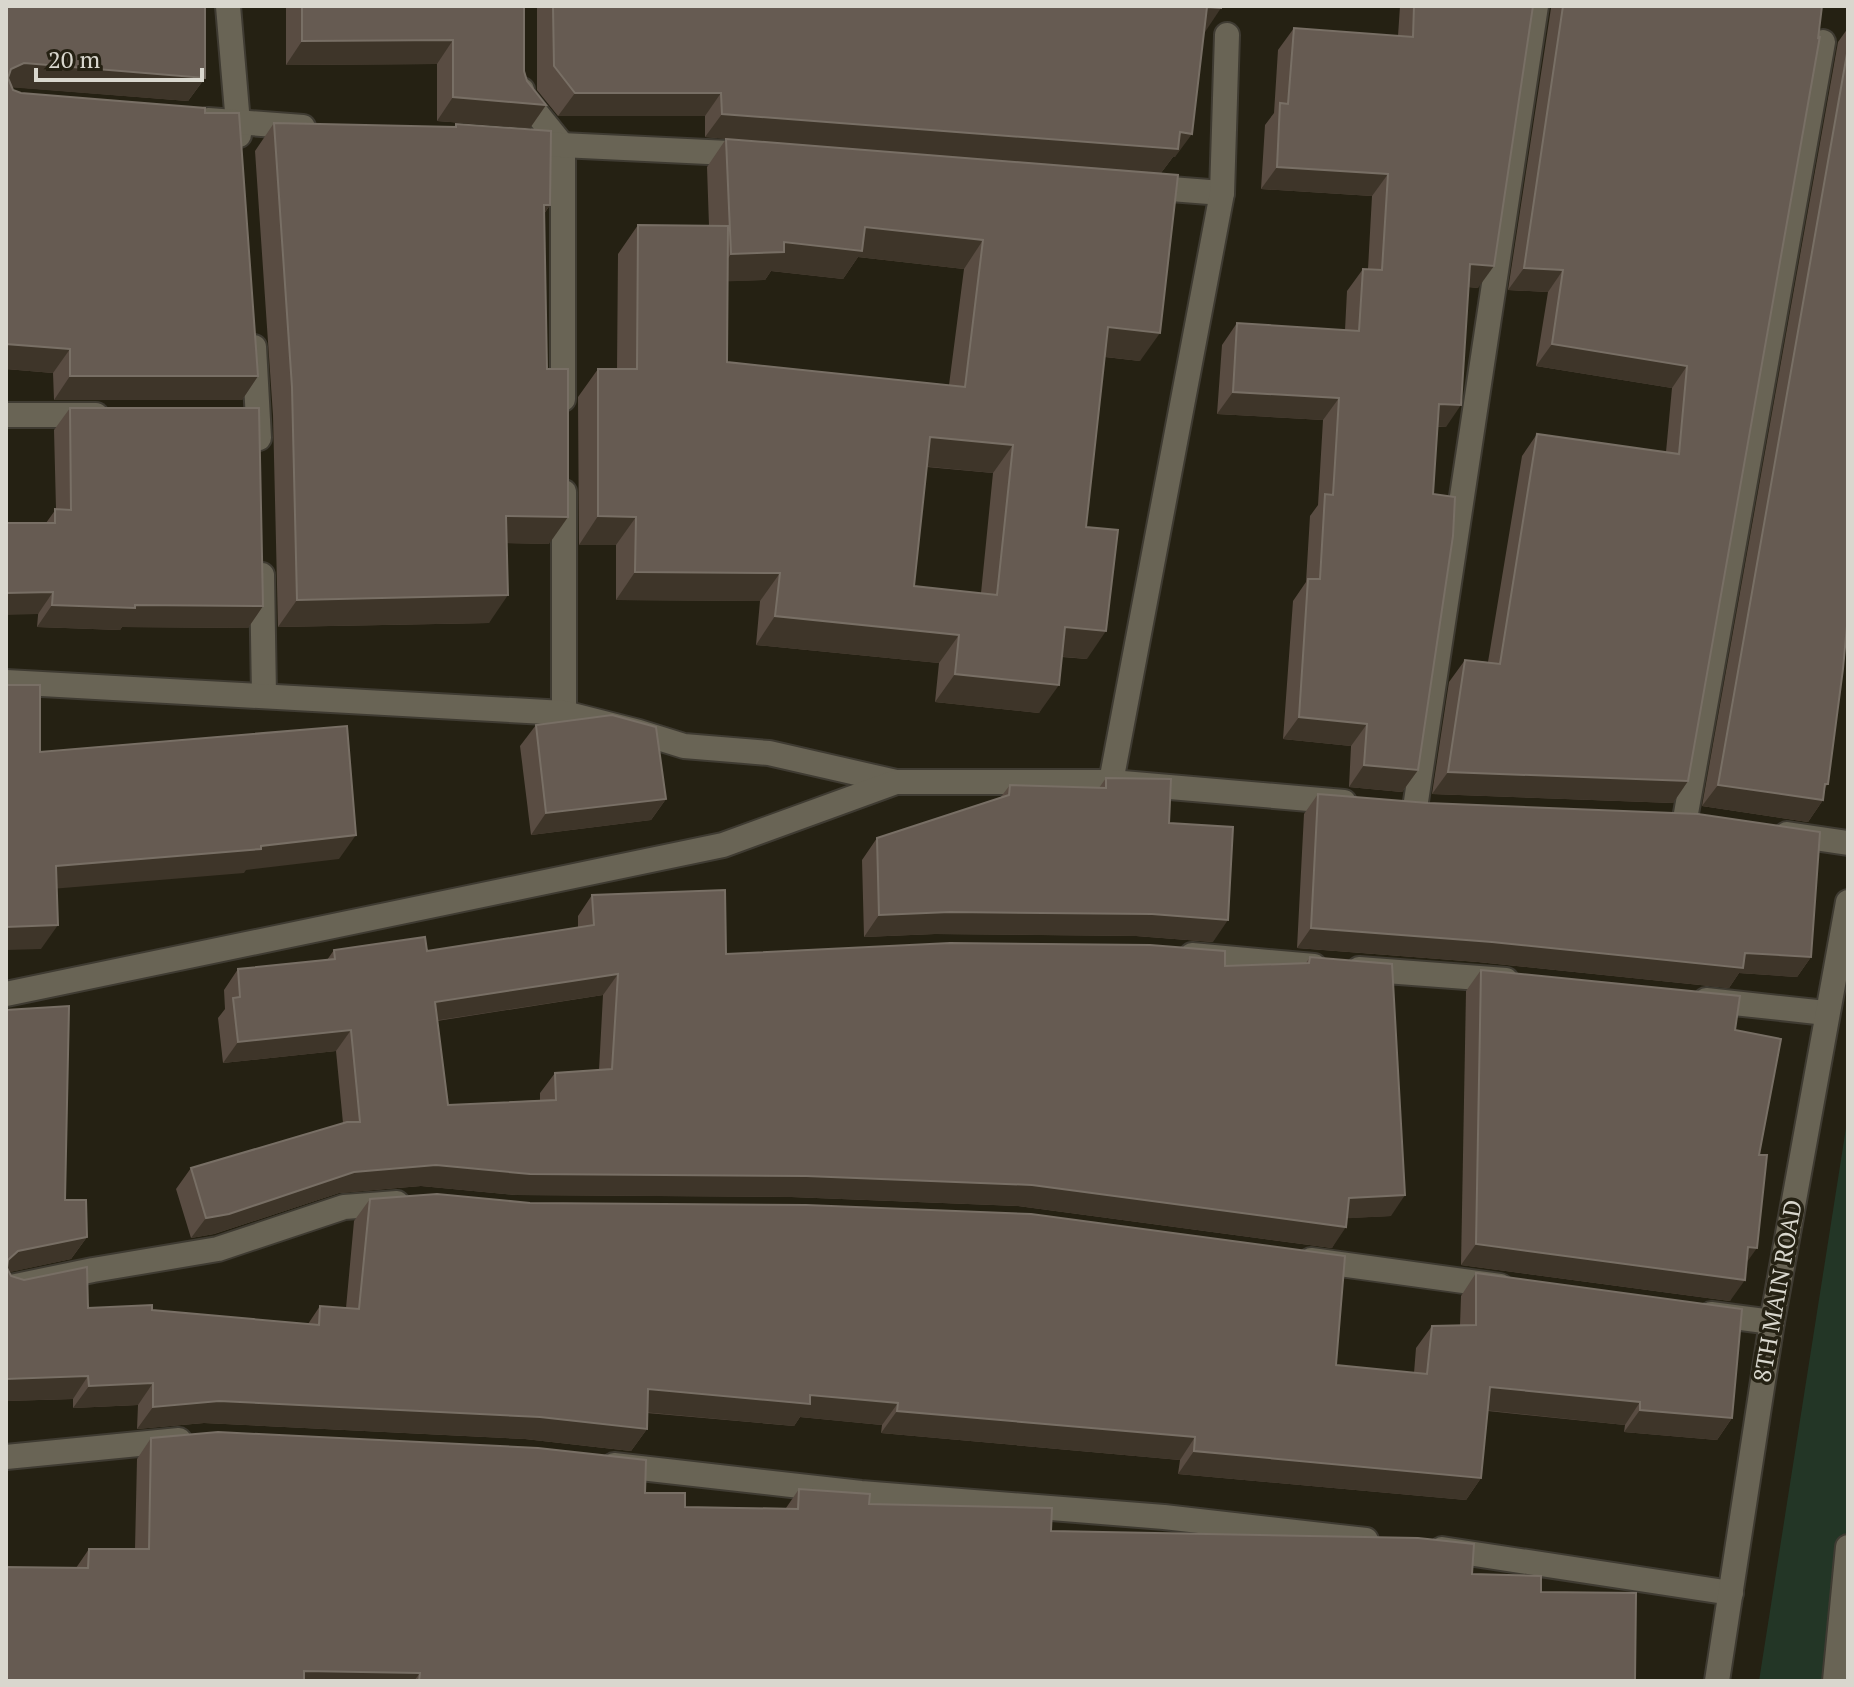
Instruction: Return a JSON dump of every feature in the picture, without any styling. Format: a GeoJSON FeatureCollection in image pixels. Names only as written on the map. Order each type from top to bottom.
{"type":"FeatureCollection","features":[{"type":"Feature","properties":{"kind":"street"},"geometry":{"type":"LineString","coordinates":[[228,6],[240,153]]}},
{"type":"Feature","properties":{"kind":"street"},"geometry":{"type":"LineString","coordinates":[[6,682],[564,713],[684,746],[769,753],[896,782],[1111,782],[1423,808],[1536,6]]}},
{"type":"Feature","properties":{"kind":"street"},"geometry":{"type":"LineString","coordinates":[[1111,782],[1222,193],[1227,35]]}},
{"type":"Feature","properties":{"kind":"street"},"geometry":{"type":"LineString","coordinates":[[1686,820],[1823,42]]}},
{"type":"Feature","properties":{"kind":"street"},"geometry":{"type":"LineString","coordinates":[[522,65],[522,95],[563,146],[563,430]]}},
{"type":"Feature","properties":{"kind":"street"},"geometry":{"type":"LineString","coordinates":[[192,119],[325,129]]}},
{"type":"Feature","properties":{"kind":"street"},"geometry":{"type":"LineString","coordinates":[[499,142],[780,156]]}},
{"type":"Feature","properties":{"kind":"street"},"geometry":{"type":"LineString","coordinates":[[1127,185],[1222,193]]}},
{"type":"Feature","properties":{"kind":"street"},"geometry":{"type":"LineString","coordinates":[[252,322],[259,462]]}},
{"type":"Feature","properties":{"kind":"street"},"geometry":{"type":"LineString","coordinates":[[6,415],[116,415]]}},
{"type":"Feature","properties":{"kind":"street"},"geometry":{"type":"LineString","coordinates":[[227,415],[258,415]]}},
{"type":"Feature","properties":{"kind":"street"},"geometry":{"type":"LineString","coordinates":[[564,461],[564,713]]}},
{"type":"Feature","properties":{"kind":"street"},"geometry":{"type":"LineString","coordinates":[[261,555],[264,696]]}},
{"type":"Feature","properties":{"kind":"street"},"geometry":{"type":"LineString","coordinates":[[6,994],[723,845],[896,782]]}},
{"type":"Feature","properties":{"kind":"street"},"geometry":{"type":"LineString","coordinates":[[1761,830],[1848,843]]}},
{"type":"Feature","properties":{"kind":"street","name":"8TH MAIN ROAD"},"geometry":{"type":"LineString","coordinates":[[1717,1681],[1772,1322],[1848,902]]}},
{"type":"Feature","properties":{"kind":"street"},"geometry":{"type":"LineString","coordinates":[[1165,953],[1524,982]]}},
{"type":"Feature","properties":{"kind":"street"},"geometry":{"type":"LineString","coordinates":[[1683,998],[1826,1013]]}},
{"type":"Feature","properties":{"kind":"street"},"geometry":{"type":"LineString","coordinates":[[6,1288],[218,1249],[344,1207],[422,1201]]}},
{"type":"Feature","properties":{"kind":"street"},"geometry":{"type":"LineString","coordinates":[[1287,1257],[1522,1289]]}},
{"type":"Feature","properties":{"kind":"street"},"geometry":{"type":"LineString","coordinates":[[1694,1312],[1772,1322]]}},
{"type":"Feature","properties":{"kind":"street"},"geometry":{"type":"LineString","coordinates":[[6,1457],[203,1438]]}},
{"type":"Feature","properties":{"kind":"street"},"geometry":{"type":"LineString","coordinates":[[585,1461],[861,1493],[1164,1517],[1474,1552],[1731,1593]]}},
{"type":"Feature","properties":{"kind":"street"},"geometry":{"type":"LineString","coordinates":[[1835,1681],[1848,1547]]}},
{"type":"Feature","properties":{"kind":"green space"},"geometry":{"type":"Polygon","coordinates":[[[1846,1128],[1848,1681],[1759,1681],[1846,1128]]]}},
{"type":"Feature","properties":{"kind":"building"},"geometry":{"type":"Polygon","coordinates":[[[6,6],[205,6],[205,78],[24,63],[11,69],[8,78],[13,90],[21,93],[205,108],[205,113],[239,113],[258,376],[70,376],[70,349],[6,344],[6,6]]]}},
{"type":"Feature","properties":{"kind":"building"},"geometry":{"type":"Polygon","coordinates":[[[302,6],[524,6],[524,71],[527,81],[546,105],[453,97],[453,40],[302,41],[302,6]]]}},
{"type":"Feature","properties":{"kind":"building"},"geometry":{"type":"Polygon","coordinates":[[[553,6],[1221,6],[1221,8],[1207,7],[1192,134],[1180,132],[1178,149],[722,114],[721,93],[575,93],[554,66],[553,6]]]}},
{"type":"Feature","properties":{"kind":"building"},"geometry":{"type":"Polygon","coordinates":[[[1414,6],[1533,6],[1494,266],[1470,264],[1461,405],[1439,404],[1433,494],[1455,497],[1453,536],[1418,770],[1364,765],[1367,724],[1299,717],[1308,579],[1320,579],[1325,494],[1333,495],[1339,398],[1233,392],[1237,323],[1359,331],[1363,269],[1382,270],[1388,174],[1277,167],[1280,103],[1288,104],[1294,28],[1413,37],[1414,6]]]}},
{"type":"Feature","properties":{"kind":"building"},"geometry":{"type":"Polygon","coordinates":[[[1563,6],[1822,6],[1818,39],[1820,36],[1688,781],[1448,772],[1465,660],[1500,664],[1537,434],[1679,454],[1687,366],[1552,344],[1563,270],[1524,268],[1563,6]]]}},
{"type":"Feature","properties":{"kind":"building"},"geometry":{"type":"Polygon","coordinates":[[[1848,48],[1848,615],[1828,784],[1825,784],[1823,800],[1718,785],[1848,48]]]}},
{"type":"Feature","properties":{"kind":"building"},"geometry":{"type":"Polygon","coordinates":[[[274,123],[456,127],[456,124],[551,131],[550,205],[544,205],[547,369],[568,369],[568,517],[506,516],[508,595],[297,600],[292,387],[274,123]]]}},
{"type":"Feature","properties":{"kind":"building"},"geometry":{"type":"Polygon","coordinates":[[[726,139],[1178,175],[1160,333],[1108,327],[1086,527],[1118,530],[1106,631],[1065,627],[1059,685],[955,674],[959,635],[775,616],[780,573],[635,572],[636,517],[598,516],[598,369],[637,369],[638,225],[728,226],[727,362],[965,387],[983,240],[865,227],[862,251],[784,242],[784,252],[731,254],[726,139]],[[930,437],[914,586],[997,595],[1013,445],[930,437]]]}},
{"type":"Feature","properties":{"kind":"building"},"geometry":{"type":"Polygon","coordinates":[[[70,408],[259,408],[263,606],[135,605],[135,608],[52,605],[53,592],[6,593],[6,523],[55,523],[55,509],[71,510],[70,408]]]}},
{"type":"Feature","properties":{"kind":"building"},"geometry":{"type":"Polygon","coordinates":[[[6,685],[40,685],[40,752],[347,726],[356,835],[261,846],[261,849],[56,866],[58,925],[6,927],[6,685]]]}},
{"type":"Feature","properties":{"kind":"building"},"geometry":{"type":"Polygon","coordinates":[[[612,715],[656,727],[666,799],[546,813],[536,725],[612,715]]]}},
{"type":"Feature","properties":{"kind":"building"},"geometry":{"type":"Polygon","coordinates":[[[1106,778],[1171,779],[1169,823],[1233,827],[1228,920],[1152,914],[950,912],[879,915],[877,838],[1009,795],[1010,785],[1106,788],[1106,778]]]}},
{"type":"Feature","properties":{"kind":"building"},"geometry":{"type":"Polygon","coordinates":[[[1318,794],[1428,803],[1698,814],[1820,832],[1811,957],[1745,953],[1743,968],[1492,942],[1311,928],[1318,794]]]}},
{"type":"Feature","properties":{"kind":"building"},"geometry":{"type":"Polygon","coordinates":[[[725,890],[726,954],[950,943],[1150,945],[1225,951],[1225,966],[1309,963],[1310,957],[1392,964],[1405,1195],[1349,1198],[1346,1227],[1032,1185],[806,1176],[530,1174],[436,1165],[354,1172],[229,1214],[206,1218],[191,1168],[347,1122],[360,1122],[351,1030],[238,1042],[233,998],[240,997],[238,969],[335,959],[334,950],[425,937],[427,951],[594,925],[592,895],[725,890]],[[618,974],[435,1002],[448,1105],[556,1100],[555,1073],[612,1069],[618,974]]]}},
{"type":"Feature","properties":{"kind":"building"},"geometry":{"type":"Polygon","coordinates":[[[1481,970],[1740,996],[1735,1030],[1781,1039],[1759,1155],[1767,1155],[1757,1248],[1748,1247],[1745,1280],[1476,1244],[1481,970]]]}},
{"type":"Feature","properties":{"kind":"building"},"geometry":{"type":"Polygon","coordinates":[[[69,1006],[65,1200],[86,1200],[87,1237],[18,1251],[8,1260],[7,1268],[11,1276],[24,1280],[87,1267],[88,1308],[152,1305],[152,1310],[319,1325],[320,1306],[359,1309],[370,1199],[437,1194],[530,1203],[806,1205],[1031,1214],[1345,1256],[1336,1365],[1427,1374],[1432,1326],[1476,1325],[1476,1273],[1742,1309],[1732,1418],[1640,1410],[1640,1402],[1490,1387],[1481,1478],[1194,1451],[1195,1437],[897,1411],[898,1403],[810,1395],[810,1404],[648,1389],[647,1429],[540,1417],[219,1401],[153,1407],[153,1383],[89,1386],[88,1376],[6,1379],[6,1010],[69,1006]]]}},
{"type":"Feature","properties":{"kind":"building"},"geometry":{"type":"Polygon","coordinates":[[[218,1432],[538,1448],[646,1460],[645,1493],[685,1493],[685,1507],[798,1509],[799,1489],[870,1494],[869,1504],[1052,1508],[1051,1531],[1418,1538],[1474,1544],[1472,1574],[1541,1576],[1541,1592],[1636,1593],[1635,1681],[419,1681],[420,1673],[304,1671],[304,1681],[6,1681],[6,1567],[88,1568],[89,1549],[149,1549],[151,1438],[218,1432]]]}}]}
